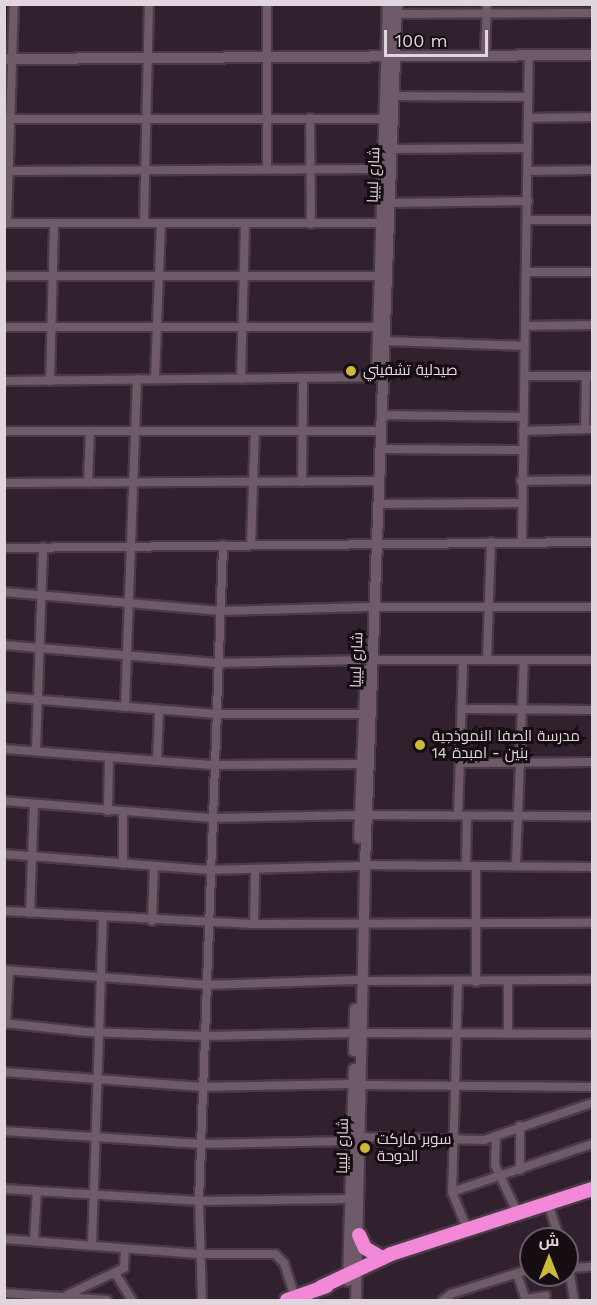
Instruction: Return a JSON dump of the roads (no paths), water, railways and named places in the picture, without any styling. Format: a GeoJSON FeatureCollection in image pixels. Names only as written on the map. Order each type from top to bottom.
{"type":"FeatureCollection","features":[{"type":"Feature","properties":{"kind":"highway"},"geometry":{"type":"LineString","coordinates":[[353,1272],[547,1201],[592,1189]]}},
{"type":"Feature","properties":{"kind":"highway"},"geometry":{"type":"LineString","coordinates":[[358,1235],[365,1248],[382,1258]]}},
{"type":"Feature","properties":{"kind":"highway"},"geometry":{"type":"LineString","coordinates":[[291,1299],[382,1258],[401,1253]]}},
{"type":"Feature","properties":{"kind":"main road"},"geometry":{"type":"LineString","coordinates":[[391,55],[392,9]]}},
{"type":"Feature","properties":{"kind":"main road"},"geometry":{"type":"LineString","coordinates":[[9,59],[266,60],[391,55],[592,55]]}},
{"type":"Feature","properties":{"kind":"main road","name":"شارع ليبيا"},"geometry":{"type":"LineString","coordinates":[[353,1272],[350,1199],[355,1139],[363,815],[372,624],[376,377],[385,239],[390,203],[394,96],[391,55]]}},
{"type":"Feature","properties":{"kind":"main road","name":"شارع ليبيا"},"geometry":{"type":"LineString","coordinates":[[385,239],[381,223],[384,119],[391,55]]}},
{"type":"Feature","properties":{"kind":"main road","name":"شارع ليبيا"},"geometry":{"type":"LineString","coordinates":[[374,543],[379,504],[385,341],[383,276]]}},
{"type":"Feature","properties":{"kind":"main road","name":"شارع ليبيا"},"geometry":{"type":"LineString","coordinates":[[365,758],[364,714],[370,660]]}},
{"type":"Feature","properties":{"kind":"main road","name":"شارع ليبيا"},"geometry":{"type":"LineString","coordinates":[[353,1272],[358,1235],[355,1139]]}},
{"type":"Feature","properties":{"kind":"main road"},"geometry":{"type":"LineString","coordinates":[[353,1272],[355,1296]]}},
{"type":"Feature","properties":{"kind":"street"},"geometry":{"type":"LineString","coordinates":[[14,4],[9,59],[6,223],[245,225],[381,223]]}},
{"type":"Feature","properties":{"kind":"street"},"geometry":{"type":"LineString","coordinates":[[144,223],[149,4]]}},
{"type":"Feature","properties":{"kind":"street"},"geometry":{"type":"LineString","coordinates":[[267,4],[267,169]]}},
{"type":"Feature","properties":{"kind":"street"},"geometry":{"type":"LineString","coordinates":[[485,55],[487,4]]}},
{"type":"Feature","properties":{"kind":"street"},"geometry":{"type":"LineString","coordinates":[[392,9],[486,14],[592,14]]}},
{"type":"Feature","properties":{"kind":"street"},"geometry":{"type":"LineString","coordinates":[[522,542],[521,481],[528,220],[529,55]]}},
{"type":"Feature","properties":{"kind":"street"},"geometry":{"type":"LineString","coordinates":[[394,96],[528,97]]}},
{"type":"Feature","properties":{"kind":"street"},"geometry":{"type":"LineString","coordinates":[[528,118],[592,117]]}},
{"type":"Feature","properties":{"kind":"street"},"geometry":{"type":"LineString","coordinates":[[310,118],[311,224]]}},
{"type":"Feature","properties":{"kind":"street"},"geometry":{"type":"LineString","coordinates":[[8,119],[384,119]]}},
{"type":"Feature","properties":{"kind":"street"},"geometry":{"type":"LineString","coordinates":[[392,150],[527,148]]}},
{"type":"Feature","properties":{"kind":"street"},"geometry":{"type":"LineString","coordinates":[[6,171],[383,169]]}},
{"type":"Feature","properties":{"kind":"street"},"geometry":{"type":"LineString","coordinates":[[528,171],[592,170]]}},
{"type":"Feature","properties":{"kind":"street"},"geometry":{"type":"LineString","coordinates":[[390,203],[528,201]]}},
{"type":"Feature","properties":{"kind":"street"},"geometry":{"type":"LineString","coordinates":[[528,220],[592,220]]}},
{"type":"Feature","properties":{"kind":"street"},"geometry":{"type":"LineString","coordinates":[[50,381],[54,224]]}},
{"type":"Feature","properties":{"kind":"street"},"geometry":{"type":"LineString","coordinates":[[155,378],[161,224]]}},
{"type":"Feature","properties":{"kind":"street"},"geometry":{"type":"LineString","coordinates":[[241,379],[245,225]]}},
{"type":"Feature","properties":{"kind":"street"},"geometry":{"type":"LineString","coordinates":[[527,272],[592,272]]}},
{"type":"Feature","properties":{"kind":"street"},"geometry":{"type":"LineString","coordinates":[[4,285],[5,276],[243,274],[383,276]]}},
{"type":"Feature","properties":{"kind":"street"},"geometry":{"type":"LineString","coordinates":[[526,326],[592,325]]}},
{"type":"Feature","properties":{"kind":"street"},"geometry":{"type":"LineString","coordinates":[[4,327],[378,327]]}},
{"type":"Feature","properties":{"kind":"street"},"geometry":{"type":"LineString","coordinates":[[385,341],[525,346]]}},
{"type":"Feature","properties":{"kind":"street"},"geometry":{"type":"LineString","coordinates":[[523,431],[589,429],[589,376],[525,376]]}},
{"type":"Feature","properties":{"kind":"street"},"geometry":{"type":"LineString","coordinates":[[4,381],[376,377]]}},
{"type":"Feature","properties":{"kind":"street"},"geometry":{"type":"LineString","coordinates":[[125,707],[131,604],[137,379]]}},
{"type":"Feature","properties":{"kind":"street"},"geometry":{"type":"LineString","coordinates":[[302,482],[303,379]]}},
{"type":"Feature","properties":{"kind":"street"},"geometry":{"type":"LineString","coordinates":[[382,415],[523,417]]}},
{"type":"Feature","properties":{"kind":"street"},"geometry":{"type":"LineString","coordinates":[[4,431],[374,431]]}},
{"type":"Feature","properties":{"kind":"street"},"geometry":{"type":"LineString","coordinates":[[251,543],[255,431]]}},
{"type":"Feature","properties":{"kind":"street"},"geometry":{"type":"LineString","coordinates":[[88,483],[90,432]]}},
{"type":"Feature","properties":{"kind":"street"},"geometry":{"type":"LineString","coordinates":[[380,449],[523,450]]}},
{"type":"Feature","properties":{"kind":"street"},"geometry":{"type":"LineString","coordinates":[[521,481],[592,480]]}},
{"type":"Feature","properties":{"kind":"street"},"geometry":{"type":"LineString","coordinates":[[4,483],[373,481]]}},
{"type":"Feature","properties":{"kind":"street"},"geometry":{"type":"LineString","coordinates":[[379,504],[522,503]]}},
{"type":"Feature","properties":{"kind":"street"},"geometry":{"type":"LineString","coordinates":[[487,660],[491,542]]}},
{"type":"Feature","properties":{"kind":"street"},"geometry":{"type":"LineString","coordinates":[[4,548],[251,543],[592,542]]}},
{"type":"Feature","properties":{"kind":"street"},"geometry":{"type":"LineString","coordinates":[[202,1300],[198,1254],[208,870],[223,545]]}},
{"type":"Feature","properties":{"kind":"street"},"geometry":{"type":"LineString","coordinates":[[36,752],[44,548]]}},
{"type":"Feature","properties":{"kind":"street"},"geometry":{"type":"LineString","coordinates":[[4,592],[220,611],[372,607],[592,607]]}},
{"type":"Feature","properties":{"kind":"street"},"geometry":{"type":"LineString","coordinates":[[4,645],[217,663],[592,660]]}},
{"type":"Feature","properties":{"kind":"street"},"geometry":{"type":"LineString","coordinates":[[516,865],[524,660]]}},
{"type":"Feature","properties":{"kind":"street"},"geometry":{"type":"LineString","coordinates":[[463,661],[461,763],[466,866]]}},
{"type":"Feature","properties":{"kind":"street"},"geometry":{"type":"LineString","coordinates":[[4,697],[216,714],[364,714]]}},
{"type":"Feature","properties":{"kind":"street"},"geometry":{"type":"LineString","coordinates":[[463,709],[592,710]]}},
{"type":"Feature","properties":{"kind":"street"},"geometry":{"type":"LineString","coordinates":[[157,761],[159,711]]}},
{"type":"Feature","properties":{"kind":"street"},"geometry":{"type":"LineString","coordinates":[[4,749],[214,765],[365,758]]}},
{"type":"Feature","properties":{"kind":"street"},"geometry":{"type":"LineString","coordinates":[[108,811],[109,758]]}},
{"type":"Feature","properties":{"kind":"street"},"geometry":{"type":"LineString","coordinates":[[461,763],[592,762]]}},
{"type":"Feature","properties":{"kind":"street"},"geometry":{"type":"LineString","coordinates":[[4,801],[212,818],[363,815],[592,816]]}},
{"type":"Feature","properties":{"kind":"street"},"geometry":{"type":"LineString","coordinates":[[30,913],[34,804]]}},
{"type":"Feature","properties":{"kind":"street"},"geometry":{"type":"LineString","coordinates":[[123,812],[123,864]]}},
{"type":"Feature","properties":{"kind":"street"},"geometry":{"type":"LineString","coordinates":[[4,854],[208,870],[255,871],[362,865],[592,867]]}},
{"type":"Feature","properties":{"kind":"street"},"geometry":{"type":"LineString","coordinates":[[152,921],[154,866]]}},
{"type":"Feature","properties":{"kind":"street"},"geometry":{"type":"LineString","coordinates":[[476,866],[476,982]]}},
{"type":"Feature","properties":{"kind":"street"},"geometry":{"type":"LineString","coordinates":[[254,924],[255,871]]}},
{"type":"Feature","properties":{"kind":"street"},"geometry":{"type":"LineString","coordinates":[[4,911],[103,919],[360,927],[592,923]]}},
{"type":"Feature","properties":{"kind":"street"},"geometry":{"type":"LineString","coordinates":[[92,1246],[103,919]]}},
{"type":"Feature","properties":{"kind":"street"},"geometry":{"type":"LineString","coordinates":[[592,980],[476,982],[359,980],[206,985],[102,975],[7,970],[5,1023],[100,1032],[204,1036],[358,1033],[592,1034]]}},
{"type":"Feature","properties":{"kind":"street"},"geometry":{"type":"LineString","coordinates":[[508,981],[508,1033]]}},
{"type":"Feature","properties":{"kind":"street"},"geometry":{"type":"LineString","coordinates":[[458,982],[457,1084],[452,1138],[452,1192],[468,1231]]}},
{"type":"Feature","properties":{"kind":"street"},"geometry":{"type":"LineString","coordinates":[[4,1072],[202,1087],[357,1084],[592,1087]]}},
{"type":"Feature","properties":{"kind":"street"},"geometry":{"type":"LineString","coordinates":[[4,1131],[201,1144],[355,1139],[452,1138],[480,1141],[592,1103]]}},
{"type":"Feature","properties":{"kind":"street"},"geometry":{"type":"LineString","coordinates":[[520,1126],[520,1170]]}},
{"type":"Feature","properties":{"kind":"street"},"geometry":{"type":"LineString","coordinates":[[496,1136],[494,1161],[499,1177],[517,1212]]}},
{"type":"Feature","properties":{"kind":"street"},"geometry":{"type":"LineString","coordinates":[[452,1192],[592,1144]]}},
{"type":"Feature","properties":{"kind":"street"},"geometry":{"type":"LineString","coordinates":[[4,1188],[93,1196],[199,1201],[350,1199]]}},
{"type":"Feature","properties":{"kind":"street"},"geometry":{"type":"LineString","coordinates":[[34,1241],[37,1191]]}},
{"type":"Feature","properties":{"kind":"street"},"geometry":{"type":"LineString","coordinates":[[547,1201],[556,1227]]}},
{"type":"Feature","properties":{"kind":"street"},"geometry":{"type":"LineString","coordinates":[[4,1239],[198,1254],[279,1256],[291,1299]]}},
{"type":"Feature","properties":{"kind":"street"},"geometry":{"type":"LineString","coordinates":[[66,1295],[115,1273],[125,1266],[125,1249]]}},
{"type":"Feature","properties":{"kind":"street"},"geometry":{"type":"LineString","coordinates":[[115,1273],[132,1300]]}},
{"type":"Feature","properties":{"kind":"street"},"geometry":{"type":"LineString","coordinates":[[443,1300],[451,1294],[517,1274],[526,1300],[546,1296]]}},
{"type":"Feature","properties":{"kind":"street"},"geometry":{"type":"LineString","coordinates":[[4,1293],[28,1298],[66,1295],[107,1300]]}},
{"type":"Feature","properties":{"kind":"place","name":"صيدلية تشفيني"},"geometry":{"type":"Point","coordinates":[351,371]}},
{"type":"Feature","properties":{"kind":"place","name":"مدرسة الصفا النموذجية بنين - امبدة 14"},"geometry":{"type":"Point","coordinates":[420,745]}},
{"type":"Feature","properties":{"kind":"place","name":"سوبر ماركت الدوحة"},"geometry":{"type":"Point","coordinates":[365,1148]}}]}
